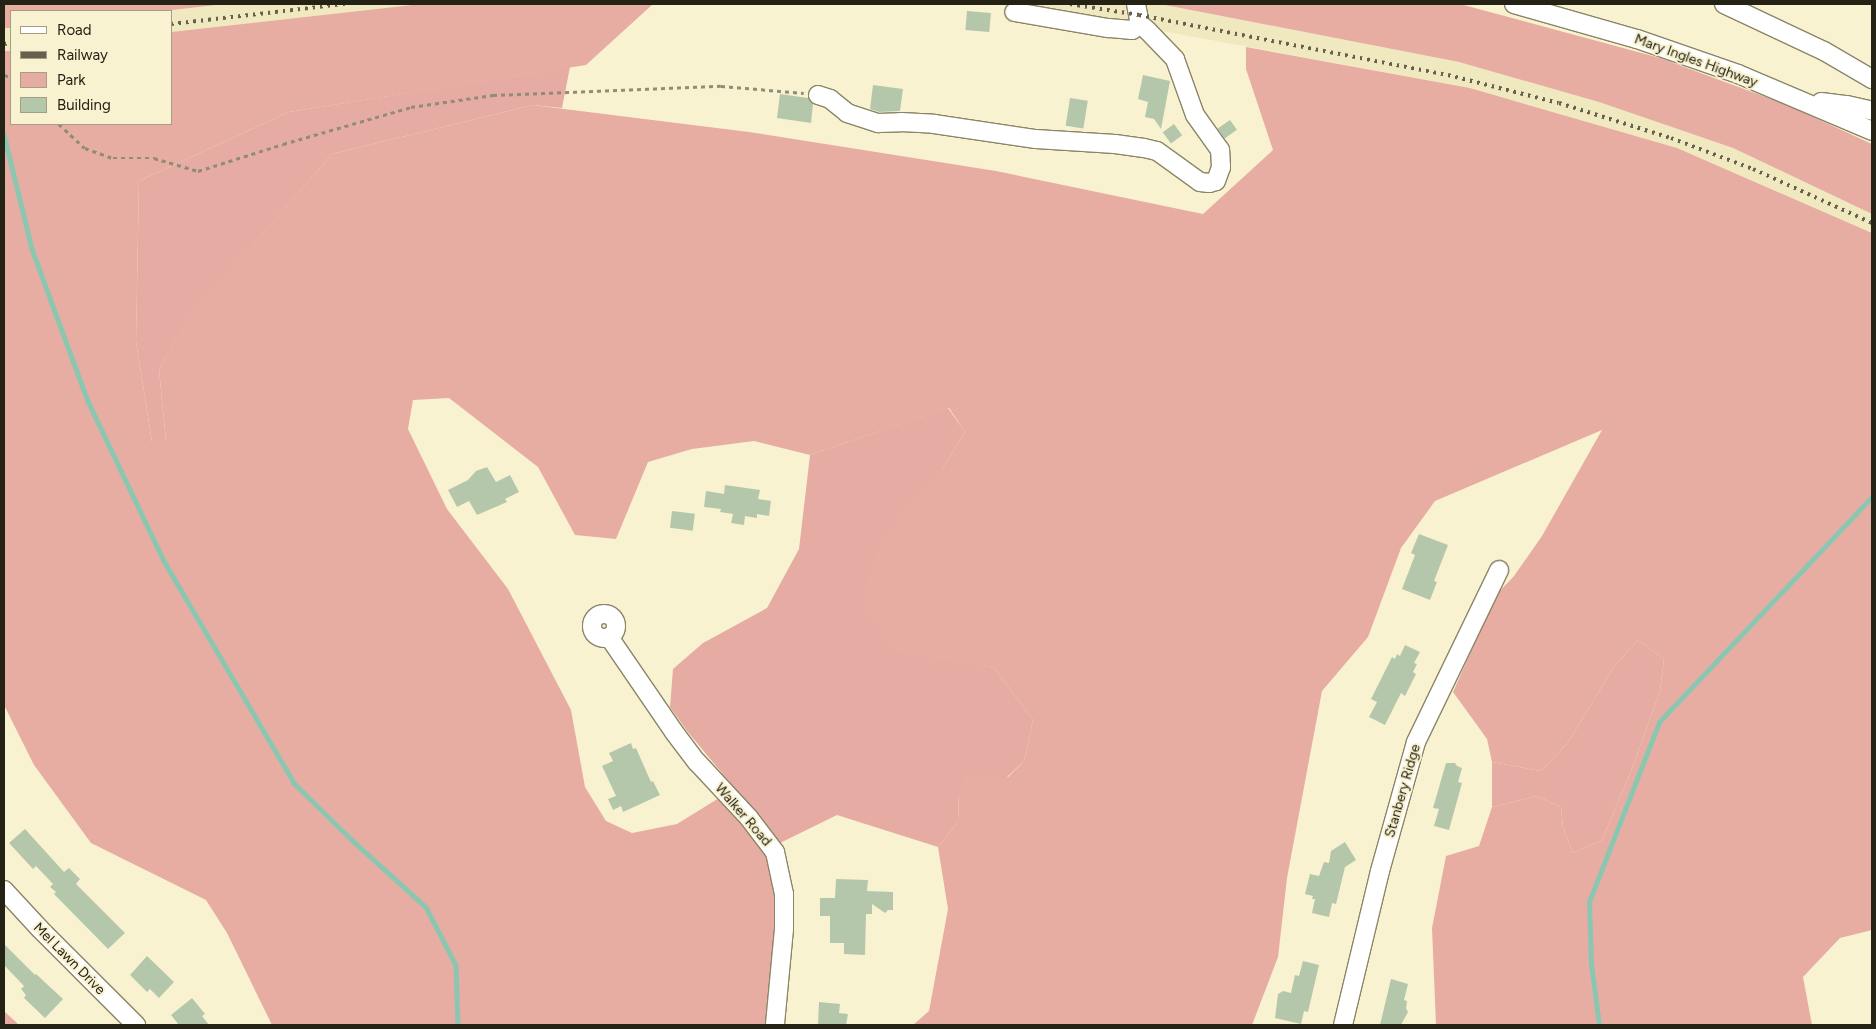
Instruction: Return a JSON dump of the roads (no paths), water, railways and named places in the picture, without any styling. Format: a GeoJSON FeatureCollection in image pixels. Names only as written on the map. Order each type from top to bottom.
{"type":"FeatureCollection","features":[{"type":"Feature","properties":{"kind":"street"},"geometry":{"type":"LineString","coordinates":[[818,96],[830,99],[847,113],[878,124],[901,122],[934,124],[1036,139],[1115,144],[1144,148],[1157,151],[1200,182],[1209,183],[1216,180],[1221,167],[1220,150],[1195,115],[1180,66],[1140,24],[1136,4]]}},
{"type":"Feature","properties":{"kind":"street","name":"Mary Ingles Highway"},"geometry":{"type":"LineString","coordinates":[[1514,4],[1638,40],[1738,74],[1872,131]]}},
{"type":"Feature","properties":{"kind":"street"},"geometry":{"type":"LineString","coordinates":[[1724,4],[1744,8],[1824,51],[1872,80]]}},
{"type":"Feature","properties":{"kind":"street"},"geometry":{"type":"LineString","coordinates":[[1014,12],[1108,28],[1132,30],[1140,24]]}},
{"type":"Feature","properties":{"kind":"street"},"geometry":{"type":"LineString","coordinates":[[1800,99],[1848,105],[1872,112]]}},
{"type":"Feature","properties":{"kind":"street","name":"Stanbery Ridge"},"geometry":{"type":"LineString","coordinates":[[1342,1025],[1380,872],[1416,742],[1499,570]]}},
{"type":"Feature","properties":{"kind":"street","name":"Walker Road"},"geometry":{"type":"LineString","coordinates":[[609,637],[674,732],[698,762],[749,818],[775,852],[784,894],[784,929],[775,1025]]}},
{"type":"Feature","properties":{"kind":"street","name":"Mel Lawn Drive"},"geometry":{"type":"LineString","coordinates":[[4,890],[40,929],[136,1025]]}},
{"type":"Feature","properties":{"kind":"waterway"},"geometry":{"type":"LineString","coordinates":[[4,134],[32,249],[88,401],[164,561],[294,783],[352,840],[426,907],[456,965],[458,1025]]}},
{"type":"Feature","properties":{"kind":"waterway"},"geometry":{"type":"LineString","coordinates":[[1599,1025],[1591,964],[1589,902],[1659,722],[1872,497]]}},
{"type":"Feature","properties":{"kind":"railway"},"geometry":{"type":"LineString","coordinates":[[172,24],[345,4]]}},
{"type":"Feature","properties":{"kind":"railway"},"geometry":{"type":"LineString","coordinates":[[1070,4],[1139,15],[1448,75],[1559,103],[1671,138],[1753,169],[1872,223]]}},
{"type":"Feature","properties":{"kind":"railway"},"geometry":{"type":"LineString","coordinates":[[4,44],[10,43]]}}]}
